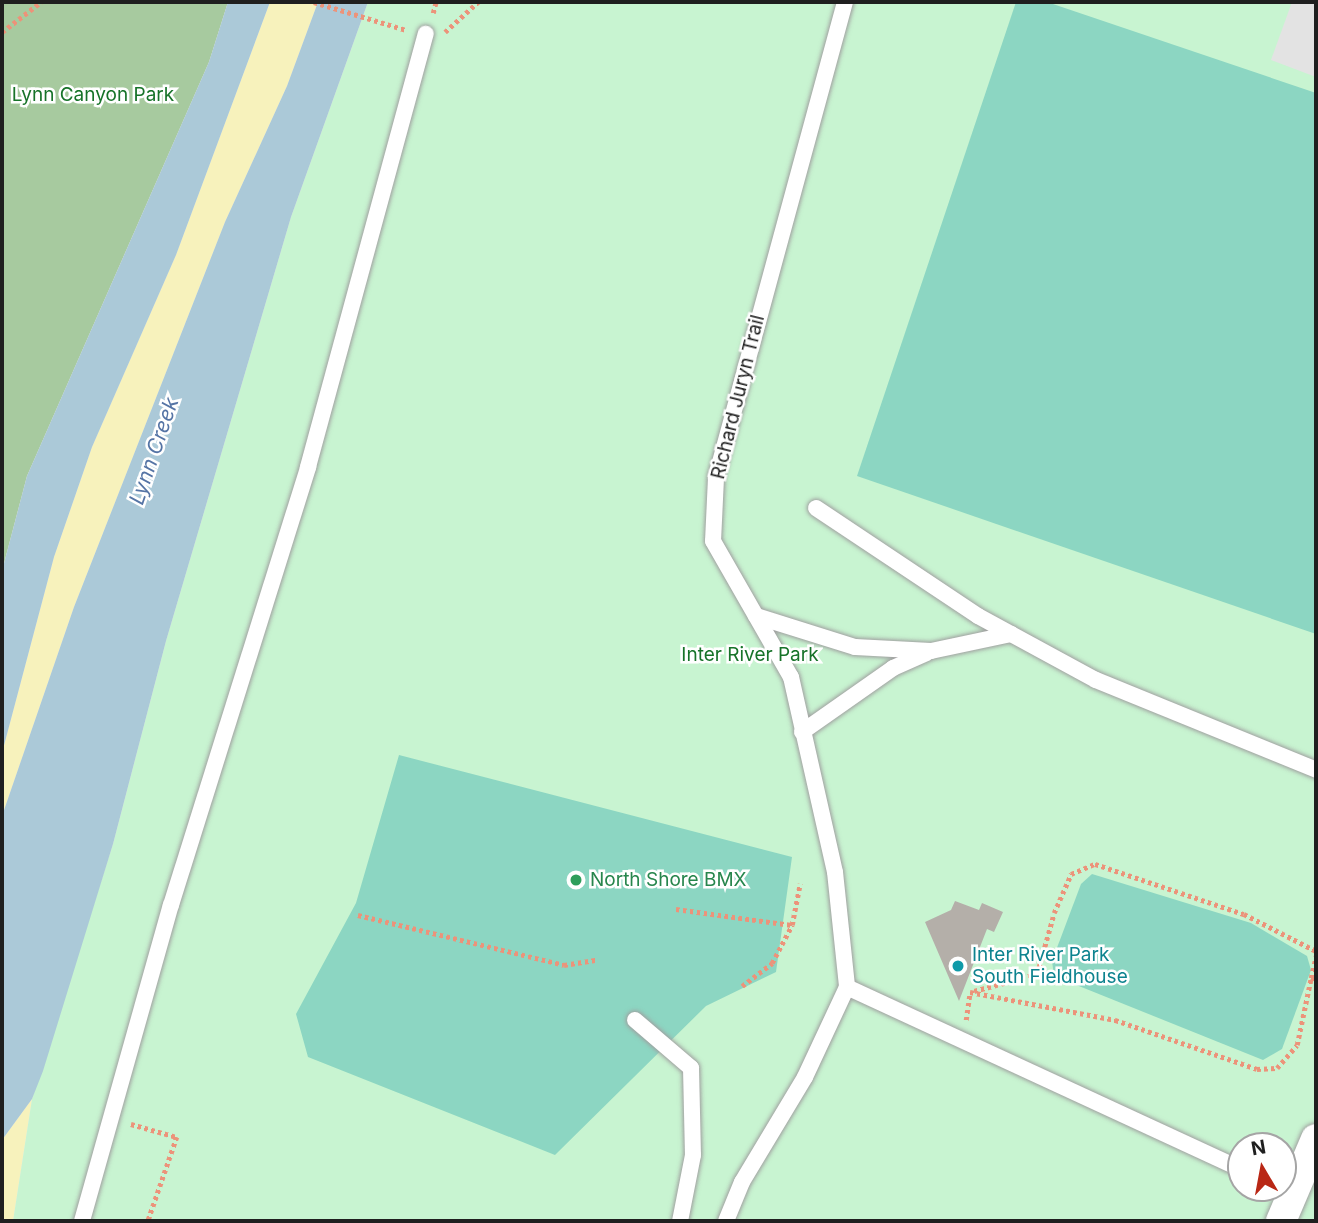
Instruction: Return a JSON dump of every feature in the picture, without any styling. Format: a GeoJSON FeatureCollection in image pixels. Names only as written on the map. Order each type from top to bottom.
{"type":"FeatureCollection","features":[{"type":"Feature","properties":{"kind":"street"},"geometry":{"type":"LineString","coordinates":[[1297,1174],[1316,1139]]}},
{"type":"Feature","properties":{"kind":"street"},"geometry":{"type":"LineString","coordinates":[[1281,1221],[1285,1202]]}},
{"type":"Feature","properties":{"kind":"lane","name":"Richard Juryn Trail"},"geometry":{"type":"LineString","coordinates":[[845,2],[716,478],[713,541],[792,677],[835,872],[847,987]]}},
{"type":"Feature","properties":{"kind":"lane"},"geometry":{"type":"LineString","coordinates":[[82,1221],[113,1121],[171,905],[308,467],[426,34]]}},
{"type":"Feature","properties":{"kind":"lane"},"geometry":{"type":"LineString","coordinates":[[816,508],[1012,634],[1096,680],[1316,770]]}},
{"type":"Feature","properties":{"kind":"lane"},"geometry":{"type":"LineString","coordinates":[[756,616],[855,647],[932,651]]}},
{"type":"Feature","properties":{"kind":"lane"},"geometry":{"type":"LineString","coordinates":[[802,732],[893,668],[932,651],[1012,634]]}},
{"type":"Feature","properties":{"kind":"lane"},"geometry":{"type":"LineString","coordinates":[[726,1221],[742,1182],[804,1077],[847,987],[1227,1163]]}},
{"type":"Feature","properties":{"kind":"lane"},"geometry":{"type":"LineString","coordinates":[[635,1020],[691,1068],[692,1155],[680,1221]]}},
{"type":"Feature","properties":{"kind":"path"},"geometry":{"type":"LineString","coordinates":[[2,32],[41,2]]}},
{"type":"Feature","properties":{"kind":"path"},"geometry":{"type":"LineString","coordinates":[[314,2],[395,29]]}},
{"type":"Feature","properties":{"kind":"path"},"geometry":{"type":"LineString","coordinates":[[426,34],[447,32],[478,2]]}},
{"type":"Feature","properties":{"kind":"path"},"geometry":{"type":"LineString","coordinates":[[1095,864],[1244,914],[1316,953],[1313,979],[1297,1045],[1278,1069],[1257,1069],[1115,1020],[970,992],[1037,974],[1054,913],[1071,874],[1095,864]]}},
{"type":"Feature","properties":{"kind":"path"},"geometry":{"type":"LineString","coordinates":[[741,986],[772,963],[792,925],[800,884]]}},
{"type":"Feature","properties":{"kind":"path"},"geometry":{"type":"LineString","coordinates":[[676,909],[792,925]]}},
{"type":"Feature","properties":{"kind":"path"},"geometry":{"type":"LineString","coordinates":[[358,915],[564,965],[597,960]]}},
{"type":"Feature","properties":{"kind":"path"},"geometry":{"type":"LineString","coordinates":[[963,1042],[970,992]]}},
{"type":"Feature","properties":{"kind":"path"},"geometry":{"type":"LineString","coordinates":[[113,1121],[177,1137],[148,1221]]}},
{"type":"Feature","properties":{"kind":"green space","name":"Lynn Canyon Park"},"geometry":{"type":"Polygon","coordinates":[[[2,2],[228,2],[209,62],[27,476],[2,571],[2,2]]]}},
{"type":"Feature","properties":{"kind":"green space","name":"Inter River Park"},"geometry":{"type":"Polygon","coordinates":[[[368,2],[1316,2],[1316,1221],[13,1221],[32,1099],[113,844],[166,641],[291,217],[368,2]]]}},
{"type":"Feature","properties":{"kind":"green space"},"geometry":{"type":"Polygon","coordinates":[[[1016,2],[1047,2],[1316,93],[1316,634],[857,476],[1016,2]]]}},
{"type":"Feature","properties":{"kind":"green space"},"geometry":{"type":"Polygon","coordinates":[[[399,755],[792,857],[776,972],[706,1006],[555,1155],[308,1057],[296,1014],[356,903],[399,755]]]}},
{"type":"Feature","properties":{"kind":"green space"},"geometry":{"type":"Polygon","coordinates":[[[1092,874],[1251,923],[1307,956],[1311,970],[1282,1049],[1263,1060],[1054,976],[1052,961],[1081,884],[1092,874]]]}},
{"type":"Feature","properties":{"kind":"sand"},"geometry":{"type":"Polygon","coordinates":[[[270,2],[318,2],[287,86],[225,222],[74,607],[2,816],[2,753],[54,557],[92,447],[176,255],[270,2]]]}},
{"type":"Feature","properties":{"kind":"sand"},"geometry":{"type":"Polygon","coordinates":[[[32,1099],[13,1221],[2,1221],[2,1140],[32,1099]]]}},
{"type":"Feature","properties":{"kind":"shaded area"},"geometry":{"type":"Polygon","coordinates":[[[1292,2],[1316,2],[1316,77],[1271,60],[1292,2]]]}},
{"type":"Feature","properties":{"kind":"water"},"geometry":{"type":"Polygon","coordinates":[[[228,2],[270,2],[176,255],[92,447],[54,557],[2,753],[2,571],[27,476],[209,62],[228,2]]]}},
{"type":"Feature","properties":{"kind":"water","name":"Lynn Creek"},"geometry":{"type":"Polygon","coordinates":[[[318,2],[368,2],[291,217],[166,641],[113,844],[43,1071],[32,1099],[2,1140],[2,816],[74,607],[225,222],[287,86],[318,2]]]}},
{"type":"Feature","properties":{"kind":"building","name":"Inter River Park South Fieldhouse"},"geometry":{"type":"Polygon","coordinates":[[[955,901],[979,910],[982,903],[1003,912],[994,932],[987,929],[959,1001],[925,922],[951,910],[955,901]]]}},
{"type":"Feature","properties":{"kind":"place","name":"North Shore BMX"},"geometry":{"type":"Point","coordinates":[576,880]}},
{"type":"Feature","properties":{"kind":"place","name":"Inter River Park South Fieldhouse"},"geometry":{"type":"Point","coordinates":[958,966]}}]}
